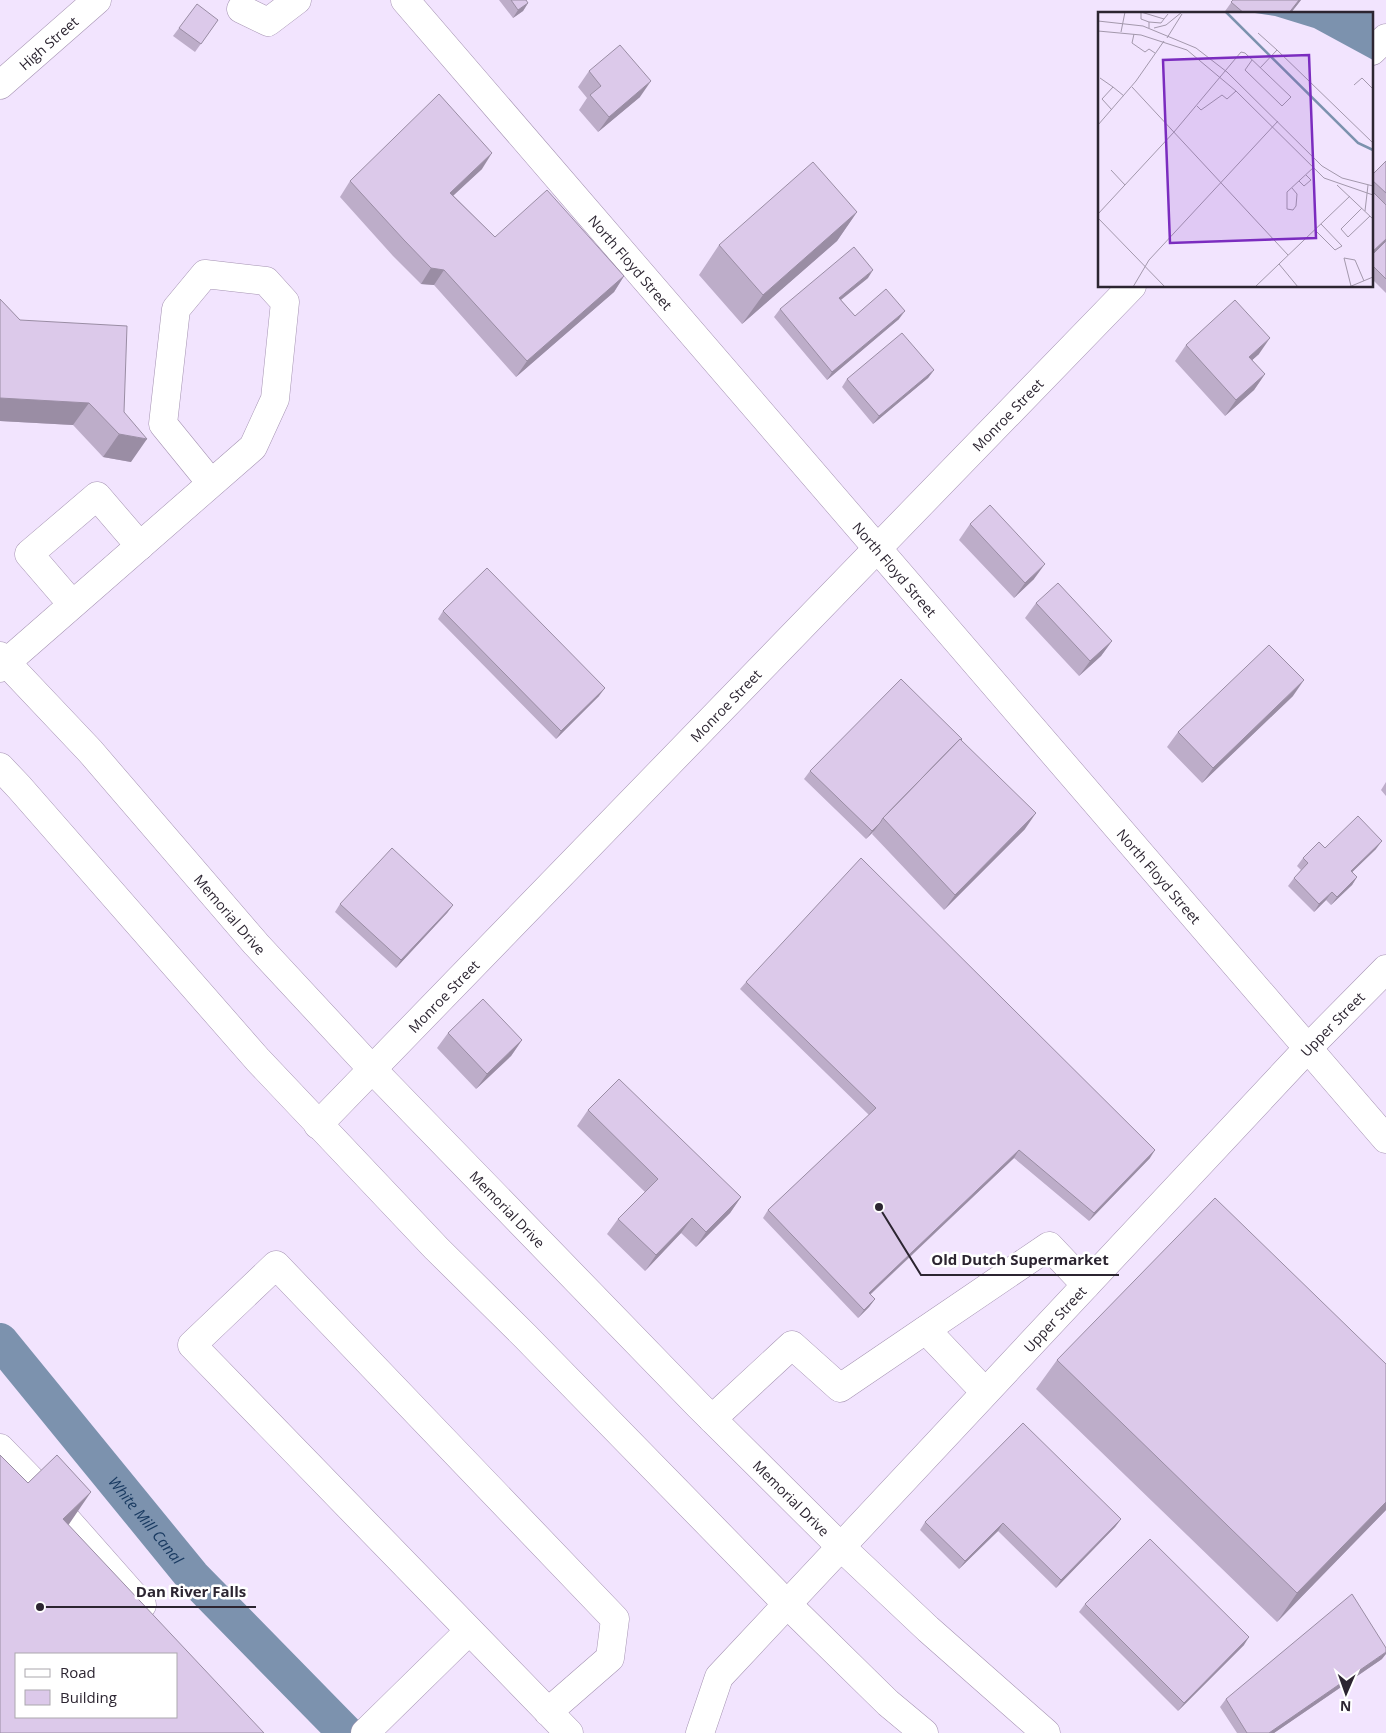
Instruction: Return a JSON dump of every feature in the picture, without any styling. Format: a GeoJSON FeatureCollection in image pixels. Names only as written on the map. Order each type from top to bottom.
{"type":"FeatureCollection","features":[{"type":"Feature","properties":{"kind":"street","name":"High Street"},"geometry":{"type":"LineString","coordinates":[[2,79],[97,0]]}},
{"type":"Feature","properties":{"kind":"street"},"geometry":{"type":"LineString","coordinates":[[242,9],[268,22],[297,0]]}},
{"type":"Feature","properties":{"kind":"street","name":"North Floyd Street"},"geometry":{"type":"LineString","coordinates":[[405,0],[1386,1139]]}},
{"type":"Feature","properties":{"kind":"street"},"geometry":{"type":"LineString","coordinates":[[1374,49],[1386,38]]}},
{"type":"Feature","properties":{"kind":"street"},"geometry":{"type":"LineString","coordinates":[[2,662],[140,546],[211,484],[253,447],[275,399],[284,302],[266,281],[205,274],[176,308],[163,424],[211,484]]}},
{"type":"Feature","properties":{"kind":"street","name":"Monroe Street"},"geometry":{"type":"LineString","coordinates":[[318,1125],[879,549],[1130,288]]}},
{"type":"Feature","properties":{"kind":"street"},"geometry":{"type":"LineString","coordinates":[[72,604],[29,554],[97,496],[140,546]]}},
{"type":"Feature","properties":{"kind":"street","name":"Memorial Drive"},"geometry":{"type":"LineString","coordinates":[[2,662],[90,751],[256,944],[372,1069],[712,1419],[928,1630],[1046,1733]]}},
{"type":"Feature","properties":{"kind":"street"},"geometry":{"type":"LineString","coordinates":[[0,767],[26,794],[258,1060],[318,1125],[436,1248],[525,1336],[787,1604],[888,1703],[924,1733]]}},
{"type":"Feature","properties":{"kind":"street","name":"Upper Street"},"geometry":{"type":"LineString","coordinates":[[700,1733],[719,1677],[1308,1048],[1386,969]]}},
{"type":"Feature","properties":{"kind":"street"},"geometry":{"type":"LineString","coordinates":[[712,1419],[792,1345],[840,1388],[1050,1246],[1086,1285]]}},
{"type":"Feature","properties":{"kind":"street"},"geometry":{"type":"LineString","coordinates":[[548,1712],[610,1658],[615,1618],[276,1265],[192,1345],[469,1631],[548,1712],[569,1733]]}},
{"type":"Feature","properties":{"kind":"street"},"geometry":{"type":"LineString","coordinates":[[926,1330],[985,1392]]}},
{"type":"Feature","properties":{"kind":"street"},"geometry":{"type":"LineString","coordinates":[[0,1448],[36,1484],[159,1623]]}},
{"type":"Feature","properties":{"kind":"street"},"geometry":{"type":"LineString","coordinates":[[365,1733],[400,1701],[469,1631]]}},
{"type":"Feature","properties":{"kind":"building"},"geometry":{"type":"Polygon","coordinates":[[[511,0],[526,0],[528,3],[518,10],[511,0]]]}},
{"type":"Feature","properties":{"kind":"building"},"geometry":{"type":"Polygon","coordinates":[[[1233,0],[1299,0],[1290,12],[1243,12],[1231,2],[1233,0]]]}},
{"type":"Feature","properties":{"kind":"building"},"geometry":{"type":"Polygon","coordinates":[[[197,4],[218,20],[201,44],[179,28],[197,4]]]}},
{"type":"Feature","properties":{"kind":"building"},"geometry":{"type":"Polygon","coordinates":[[[620,45],[651,81],[609,117],[590,95],[601,86],[589,71],[620,45]]]}},
{"type":"Feature","properties":{"kind":"building"},"geometry":{"type":"Polygon","coordinates":[[[439,94],[492,153],[450,193],[495,237],[547,190],[624,276],[527,361],[444,270],[431,268],[350,181],[439,94]]]}},
{"type":"Feature","properties":{"kind":"building"},"geometry":{"type":"Polygon","coordinates":[[[1386,161],[1386,193],[1374,182],[1374,173],[1386,161]]]}},
{"type":"Feature","properties":{"kind":"building"},"geometry":{"type":"Polygon","coordinates":[[[813,162],[857,212],[763,295],[719,245],[813,162]]]}},
{"type":"Feature","properties":{"kind":"building"},"geometry":{"type":"Polygon","coordinates":[[[1374,193],[1386,205],[1386,239],[1374,250],[1374,193]]]}},
{"type":"Feature","properties":{"kind":"building"},"geometry":{"type":"Polygon","coordinates":[[[1386,241],[1386,279],[1374,267],[1374,253],[1386,241]]]}},
{"type":"Feature","properties":{"kind":"building"},"geometry":{"type":"Polygon","coordinates":[[[854,247],[873,270],[839,298],[855,316],[886,289],[905,311],[832,372],[780,309],[854,247]]]}},
{"type":"Feature","properties":{"kind":"building"},"geometry":{"type":"Polygon","coordinates":[[[0,299],[20,320],[127,326],[124,412],[147,439],[119,434],[89,403],[0,398],[0,299]]]}},
{"type":"Feature","properties":{"kind":"building"},"geometry":{"type":"Polygon","coordinates":[[[1235,300],[1270,338],[1249,357],[1265,374],[1236,400],[1186,345],[1235,300]]]}},
{"type":"Feature","properties":{"kind":"building"},"geometry":{"type":"Polygon","coordinates":[[[902,333],[934,370],[879,416],[847,379],[902,333]]]}},
{"type":"Feature","properties":{"kind":"building"},"geometry":{"type":"Polygon","coordinates":[[[990,505],[1045,564],[1025,583],[970,524],[990,505]]]}},
{"type":"Feature","properties":{"kind":"building"},"geometry":{"type":"Polygon","coordinates":[[[487,568],[605,688],[561,731],[443,611],[487,568]]]}},
{"type":"Feature","properties":{"kind":"building"},"geometry":{"type":"Polygon","coordinates":[[[1058,583],[1112,641],[1090,661],[1036,603],[1058,583]]]}},
{"type":"Feature","properties":{"kind":"building"},"geometry":{"type":"Polygon","coordinates":[[[1269,645],[1304,680],[1213,768],[1178,732],[1269,645]]]}},
{"type":"Feature","properties":{"kind":"building"},"geometry":{"type":"Polygon","coordinates":[[[901,679],[962,739],[872,831],[810,771],[901,679]]]}},
{"type":"Feature","properties":{"kind":"building"},"geometry":{"type":"Polygon","coordinates":[[[960,739],[1036,813],[955,895],[883,818],[960,739]]]}},
{"type":"Feature","properties":{"kind":"building"},"geometry":{"type":"Polygon","coordinates":[[[1358,816],[1382,841],[1351,871],[1357,877],[1337,897],[1332,892],[1319,904],[1294,878],[1308,863],[1303,858],[1319,842],[1325,848],[1358,816]]]}},
{"type":"Feature","properties":{"kind":"building"},"geometry":{"type":"Polygon","coordinates":[[[392,848],[453,905],[401,960],[340,904],[392,848]]]}},
{"type":"Feature","properties":{"kind":"building"},"geometry":{"type":"Polygon","coordinates":[[[861,858],[1155,1150],[1094,1213],[1019,1150],[869,1293],[875,1299],[864,1310],[768,1210],[876,1108],[746,982],[861,858]]]}},
{"type":"Feature","properties":{"kind":"building"},"geometry":{"type":"Polygon","coordinates":[[[483,999],[522,1040],[487,1074],[448,1033],[483,999]]]}},
{"type":"Feature","properties":{"kind":"building"},"geometry":{"type":"Polygon","coordinates":[[[619,1079],[741,1197],[706,1232],[692,1218],[656,1255],[618,1219],[658,1179],[588,1110],[619,1079]]]}},
{"type":"Feature","properties":{"kind":"building"},"geometry":{"type":"Polygon","coordinates":[[[1215,1198],[1386,1364],[1386,1502],[1297,1593],[1057,1360],[1215,1198]]]}},
{"type":"Feature","properties":{"kind":"building"},"geometry":{"type":"Polygon","coordinates":[[[1023,1423],[1121,1519],[1061,1580],[1003,1523],[965,1561],[925,1522],[1023,1423]]]}},
{"type":"Feature","properties":{"kind":"building"},"geometry":{"type":"Polygon","coordinates":[[[0,1455],[28,1483],[57,1455],[91,1492],[63,1519],[264,1733],[0,1733],[0,1455]]]}},
{"type":"Feature","properties":{"kind":"building"},"geometry":{"type":"Polygon","coordinates":[[[1150,1539],[1249,1637],[1184,1703],[1085,1604],[1150,1539]]]}},
{"type":"Feature","properties":{"kind":"building"},"geometry":{"type":"Polygon","coordinates":[[[1352,1594],[1386,1648],[1386,1652],[1269,1733],[1247,1733],[1226,1699],[1352,1594]]]}},
{"type":"Feature","properties":{"kind":"waterway","name":"White Mill Canal"},"geometry":{"type":"LineString","coordinates":[[0,1341],[192,1576],[346,1733]]}},
{"type":"Feature","properties":{"kind":"place","name":"Old Dutch Supermarket"},"geometry":{"type":"Point","coordinates":[879,1207]}},
{"type":"Feature","properties":{"kind":"place","name":"Dan River Falls"},"geometry":{"type":"Point","coordinates":[40,1607]}}]}
